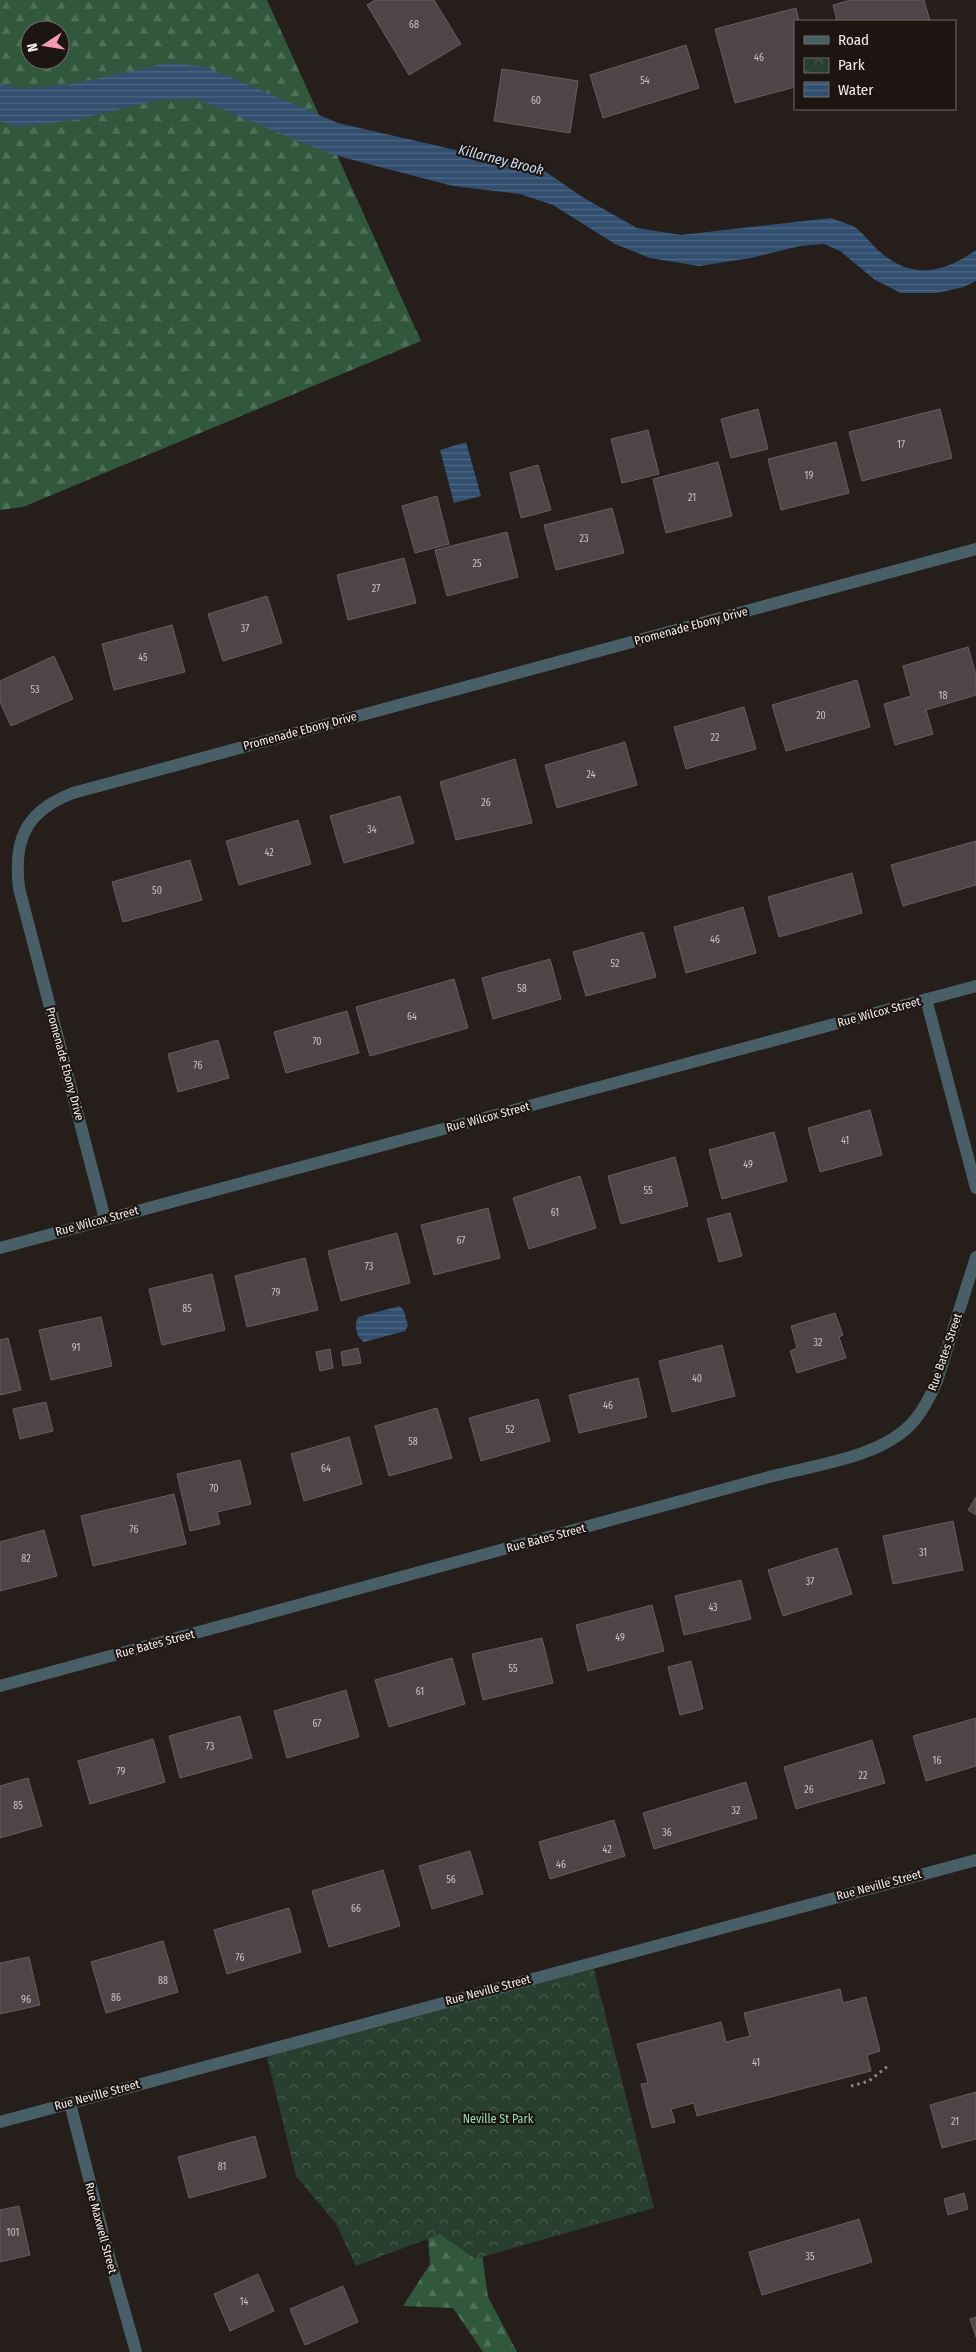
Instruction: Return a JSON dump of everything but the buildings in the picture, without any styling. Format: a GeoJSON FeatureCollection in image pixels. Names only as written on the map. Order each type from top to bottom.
{"type":"FeatureCollection","features":[{"type":"Feature","properties":{"kind":"street","name":"Promenade Ebony Drive"},"geometry":{"type":"LineString","coordinates":[[106,1219],[19,888],[16,863],[20,838],[39,811],[55,800],[73,793],[976,549]]}},
{"type":"Feature","properties":{"kind":"street","name":"Rue Wilcox Street"},"geometry":{"type":"LineString","coordinates":[[0,1248],[976,986]]}},
{"type":"Feature","properties":{"kind":"street"},"geometry":{"type":"LineString","coordinates":[[926,1000],[976,1188]]}},
{"type":"Feature","properties":{"kind":"street","name":"Rue Bates Street"},"geometry":{"type":"LineString","coordinates":[[0,1686],[768,1477],[862,1454],[889,1441],[913,1422],[928,1400],[937,1381],[976,1257]]}},
{"type":"Feature","properties":{"kind":"street","name":"Rue Neville Street"},"geometry":{"type":"LineString","coordinates":[[0,2122],[976,1860]]}},
{"type":"Feature","properties":{"kind":"street","name":"Rue Maxwell Street"},"geometry":{"type":"LineString","coordinates":[[70,2103],[104,2242],[136,2352]]}},
{"type":"Feature","properties":{"kind":"path"},"geometry":{"type":"LineString","coordinates":[[851,2086],[869,2081],[888,2066]]}},
{"type":"Feature","properties":{"kind":"green space"},"geometry":{"type":"Polygon","coordinates":[[[0,0],[267,0],[421,341],[23,507],[0,510],[0,0]]]}},
{"type":"Feature","properties":{"kind":"green space","name":"Neville St Park"},"geometry":{"type":"Polygon","coordinates":[[[592,1962],[654,2208],[475,2259],[440,2234],[356,2266],[336,2224],[296,2176],[265,2049],[592,1962]]]}},
{"type":"Feature","properties":{"kind":"green space"},"geometry":{"type":"Polygon","coordinates":[[[426,2211],[480,2240],[488,2297],[517,2352],[483,2352],[453,2308],[403,2306],[430,2264],[426,2211]]]}},
{"type":"Feature","properties":{"kind":"water"},"geometry":{"type":"Polygon","coordinates":[[[169,63],[206,67],[338,123],[543,170],[584,198],[637,228],[681,235],[831,218],[853,226],[890,260],[915,270],[939,268],[951,264],[976,250],[976,281],[964,287],[937,293],[901,293],[875,280],[840,251],[824,244],[800,246],[751,258],[699,266],[650,258],[615,244],[553,205],[520,194],[453,186],[330,154],[198,99],[158,100],[74,120],[20,127],[0,121],[0,84],[21,89],[72,84],[169,63]]]}},
{"type":"Feature","properties":{"kind":"water"},"geometry":{"type":"Polygon","coordinates":[[[466,442],[481,496],[454,503],[440,450],[466,442]]]}},
{"type":"Feature","properties":{"kind":"water"},"geometry":{"type":"Polygon","coordinates":[[[400,1306],[404,1311],[408,1326],[405,1331],[364,1342],[361,1340],[356,1331],[358,1317],[400,1306]]]}},
{"type":"Feature","properties":{"kind":"water label","name":"Killarney Brook"},"geometry":{"type":"Point","coordinates":[501,160]}}]}
